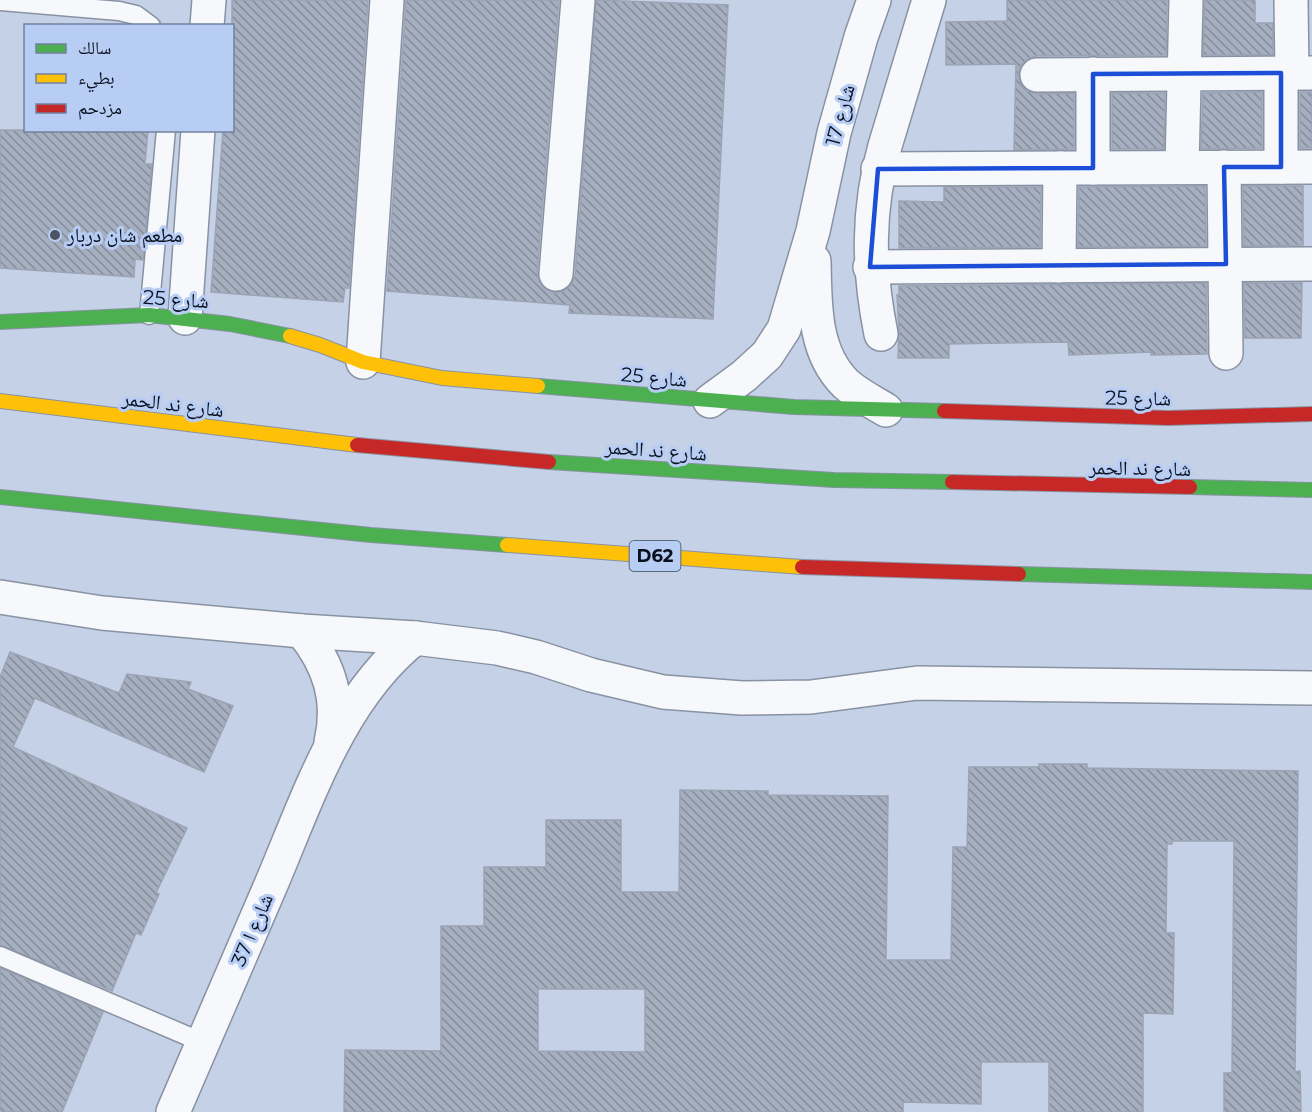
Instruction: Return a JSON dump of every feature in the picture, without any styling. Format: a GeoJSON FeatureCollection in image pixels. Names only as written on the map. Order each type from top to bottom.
{"type":"FeatureCollection","features":[{"type":"Feature","properties":{"kind":"main road","name":"شارع 25"},"geometry":{"type":"LineString","coordinates":[[0,322],[149,315],[184,318],[276,332],[320,345],[363,362],[442,378],[794,407],[1168,418],[1312,414]]}},
{"type":"Feature","properties":{"kind":"main road","name":"شارع ند الحمر"},"geometry":{"type":"LineString","coordinates":[[0,401],[411,451],[609,467],[834,480],[1312,490]]}},
{"type":"Feature","properties":{"kind":"main road","name":"D62"},"geometry":{"type":"LineString","coordinates":[[0,497],[371,536],[809,568],[1312,582]]}},
{"type":"Feature","properties":{"kind":"street"},"geometry":{"type":"LineString","coordinates":[[207,24],[208,0]]}},
{"type":"Feature","properties":{"kind":"street"},"geometry":{"type":"LineString","coordinates":[[363,362],[387,0]]}},
{"type":"Feature","properties":{"kind":"street"},"geometry":{"type":"LineString","coordinates":[[556,274],[578,0]]}},
{"type":"Feature","properties":{"kind":"street","name":"شارع 17"},"geometry":{"type":"LineString","coordinates":[[710,401],[744,376],[767,355],[784,329],[813,231],[834,133],[874,0]]}},
{"type":"Feature","properties":{"kind":"street"},"geometry":{"type":"LineString","coordinates":[[881,334],[870,267],[871,223],[878,169],[929,0]]}},
{"type":"Feature","properties":{"kind":"street"},"geometry":{"type":"LineString","coordinates":[[1182,167],[1186,0]]}},
{"type":"Feature","properties":{"kind":"street"},"geometry":{"type":"LineString","coordinates":[[878,169],[1296,167],[1295,73],[1291,0]]}},
{"type":"Feature","properties":{"kind":"street"},"geometry":{"type":"LineString","coordinates":[[1037,75],[1295,73]]}},
{"type":"Feature","properties":{"kind":"street"},"geometry":{"type":"LineString","coordinates":[[1093,74],[1093,168]]}},
{"type":"Feature","properties":{"kind":"street"},"geometry":{"type":"LineString","coordinates":[[184,318],[198,132]]}},
{"type":"Feature","properties":{"kind":"street"},"geometry":{"type":"LineString","coordinates":[[1224,167],[1226,353]]}},
{"type":"Feature","properties":{"kind":"street"},"geometry":{"type":"LineString","coordinates":[[1059,266],[1060,168]]}},
{"type":"Feature","properties":{"kind":"street","name":"شارع 17"},"geometry":{"type":"LineString","coordinates":[[813,231],[816,321],[822,344],[832,365],[847,384],[886,410]]}},
{"type":"Feature","properties":{"kind":"street"},"geometry":{"type":"LineString","coordinates":[[870,267],[1312,264]]}},
{"type":"Feature","properties":{"kind":"street"},"geometry":{"type":"LineString","coordinates":[[0,597],[102,613],[302,631],[415,638],[497,648],[526,654],[591,675],[663,692],[742,698],[811,697],[917,683],[1312,688]]}},
{"type":"Feature","properties":{"kind":"street","name":"شارع ا 37"},"geometry":{"type":"LineString","coordinates":[[302,631],[316,647],[333,685],[334,727],[330,747]]}},
{"type":"Feature","properties":{"kind":"street","name":"شارع ا 37"},"geometry":{"type":"LineString","coordinates":[[173,1112],[330,747],[380,670],[415,638]]}},
{"type":"Feature","properties":{"kind":"lane"},"geometry":{"type":"LineString","coordinates":[[0,1],[119,11],[136,15],[148,24]]}},
{"type":"Feature","properties":{"kind":"lane"},"geometry":{"type":"LineString","coordinates":[[149,315],[166,132]]}},
{"type":"Feature","properties":{"kind":"lane"},"geometry":{"type":"LineString","coordinates":[[0,956],[204,1043]]}},
{"type":"Feature","properties":{"kind":"highlighted area"},"geometry":{"type":"Polygon","coordinates":[[[1281,73],[1281,167],[1224,167],[1226,264],[870,267],[878,169],[1093,168],[1093,74],[1281,73]]]}},
{"type":"Feature","properties":{"kind":"building"},"geometry":{"type":"Polygon","coordinates":[[[232,0],[368,0],[349,288],[345,288],[343,302],[211,292],[223,132],[234,132],[234,24],[232,24],[232,0]]]}},
{"type":"Feature","properties":{"kind":"building"},"geometry":{"type":"Polygon","coordinates":[[[406,0],[559,0],[537,273],[545,289],[555,293],[571,285],[575,276],[596,0],[728,5],[713,319],[569,313],[570,305],[387,291],[406,0]]]}},
{"type":"Feature","properties":{"kind":"building"},"geometry":{"type":"Polygon","coordinates":[[[1007,0],[1167,0],[1166,55],[1037,56],[1027,59],[1021,65],[1018,75],[1027,91],[1037,94],[1074,93],[1074,149],[1014,150],[1016,64],[946,65],[946,22],[1007,21],[1007,0]]]}},
{"type":"Feature","properties":{"kind":"building"},"geometry":{"type":"Polygon","coordinates":[[[1205,0],[1255,0],[1255,23],[1273,23],[1273,55],[1203,55],[1205,0]]]}},
{"type":"Feature","properties":{"kind":"building"},"geometry":{"type":"Polygon","coordinates":[[[1262,92],[1262,148],[1201,149],[1203,93],[1262,92]]]}},
{"type":"Feature","properties":{"kind":"building"},"geometry":{"type":"Polygon","coordinates":[[[1300,92],[1312,92],[1312,148],[1300,148],[1300,92]]]}},
{"type":"Feature","properties":{"kind":"building"},"geometry":{"type":"Polygon","coordinates":[[[1112,93],[1165,93],[1164,149],[1112,149],[1112,93]]]}},
{"type":"Feature","properties":{"kind":"building"},"geometry":{"type":"Polygon","coordinates":[[[0,130],[148,132],[145,164],[152,164],[143,260],[135,259],[134,277],[0,268],[0,130]]]}},
{"type":"Feature","properties":{"kind":"building"},"geometry":{"type":"Polygon","coordinates":[[[1205,186],[1206,246],[1078,247],[1079,187],[1205,186]]]}},
{"type":"Feature","properties":{"kind":"building"},"geometry":{"type":"Polygon","coordinates":[[[1243,186],[1303,186],[1303,245],[1244,246],[1243,186]]]}},
{"type":"Feature","properties":{"kind":"building"},"geometry":{"type":"Polygon","coordinates":[[[944,187],[1041,187],[1040,247],[899,248],[899,201],[944,202],[944,187]]]}},
{"type":"Feature","properties":{"kind":"building"},"geometry":{"type":"Polygon","coordinates":[[[1206,283],[1207,354],[1151,355],[1151,352],[1069,355],[1068,342],[949,344],[949,358],[898,358],[897,295],[899,295],[899,286],[1206,283]]]}},
{"type":"Feature","properties":{"kind":"building"},"geometry":{"type":"Polygon","coordinates":[[[1244,283],[1302,283],[1301,338],[1245,338],[1244,283]]]}},
{"type":"Feature","properties":{"kind":"building"},"geometry":{"type":"Polygon","coordinates":[[[10,652],[119,693],[127,674],[191,682],[188,689],[233,706],[204,772],[35,698],[13,747],[187,828],[156,893],[159,894],[141,935],[136,933],[112,991],[0,945],[0,677],[10,652]]]}},
{"type":"Feature","properties":{"kind":"building"},"geometry":{"type":"Polygon","coordinates":[[[1039,764],[1087,764],[1087,768],[1298,771],[1295,1072],[1300,1071],[1301,1112],[1224,1112],[1224,1073],[1232,1073],[1234,841],[1172,841],[1172,844],[1167,844],[1166,933],[1174,933],[1173,1014],[1143,1013],[1143,1112],[1049,1112],[1049,1062],[981,1062],[981,1104],[903,1102],[903,1112],[344,1112],[345,1050],[441,1051],[441,926],[484,926],[484,867],[546,867],[546,820],[621,820],[621,892],[679,892],[680,790],[768,791],[768,795],[888,796],[886,960],[951,960],[953,847],[967,847],[969,767],[1039,767],[1039,764]],[[538,989],[538,1051],[645,1052],[645,989],[538,989]]]}},
{"type":"Feature","properties":{"kind":"building"},"geometry":{"type":"Polygon","coordinates":[[[0,968],[103,1012],[62,1112],[0,1112],[0,968]]]}},
{"type":"Feature","properties":{"kind":"traffic: fast"},"geometry":{"type":"LineString","coordinates":[[0,322],[149,315],[230,324],[290,336]]}},
{"type":"Feature","properties":{"kind":"traffic: fast"},"geometry":{"type":"LineString","coordinates":[[538,386],[794,407],[944,411]]}},
{"type":"Feature","properties":{"kind":"traffic: fast"},"geometry":{"type":"LineString","coordinates":[[549,462],[834,480],[952,482]]}},
{"type":"Feature","properties":{"kind":"traffic: fast"},"geometry":{"type":"LineString","coordinates":[[1190,487],[1312,490]]}},
{"type":"Feature","properties":{"kind":"traffic: fast"},"geometry":{"type":"LineString","coordinates":[[0,497],[371,535],[507,545]]}},
{"type":"Feature","properties":{"kind":"traffic: fast"},"geometry":{"type":"LineString","coordinates":[[1019,574],[1312,582]]}},
{"type":"Feature","properties":{"kind":"traffic: slow"},"geometry":{"type":"LineString","coordinates":[[290,336],[363,362],[442,378],[538,386]]}},
{"type":"Feature","properties":{"kind":"traffic: slow"},"geometry":{"type":"LineString","coordinates":[[0,401],[357,445]]}},
{"type":"Feature","properties":{"kind":"traffic: slow"},"geometry":{"type":"LineString","coordinates":[[507,545],[802,567]]}},
{"type":"Feature","properties":{"kind":"traffic: jam"},"geometry":{"type":"LineString","coordinates":[[944,411],[1168,418],[1312,414]]}},
{"type":"Feature","properties":{"kind":"traffic: jam"},"geometry":{"type":"LineString","coordinates":[[357,445],[549,462]]}},
{"type":"Feature","properties":{"kind":"traffic: jam"},"geometry":{"type":"LineString","coordinates":[[952,482],[1190,487]]}},
{"type":"Feature","properties":{"kind":"traffic: jam"},"geometry":{"type":"LineString","coordinates":[[802,567],[1019,574]]}},
{"type":"Feature","properties":{"kind":"place","name":"مطعم شان دربار"},"geometry":{"type":"Point","coordinates":[55,235]}}]}
